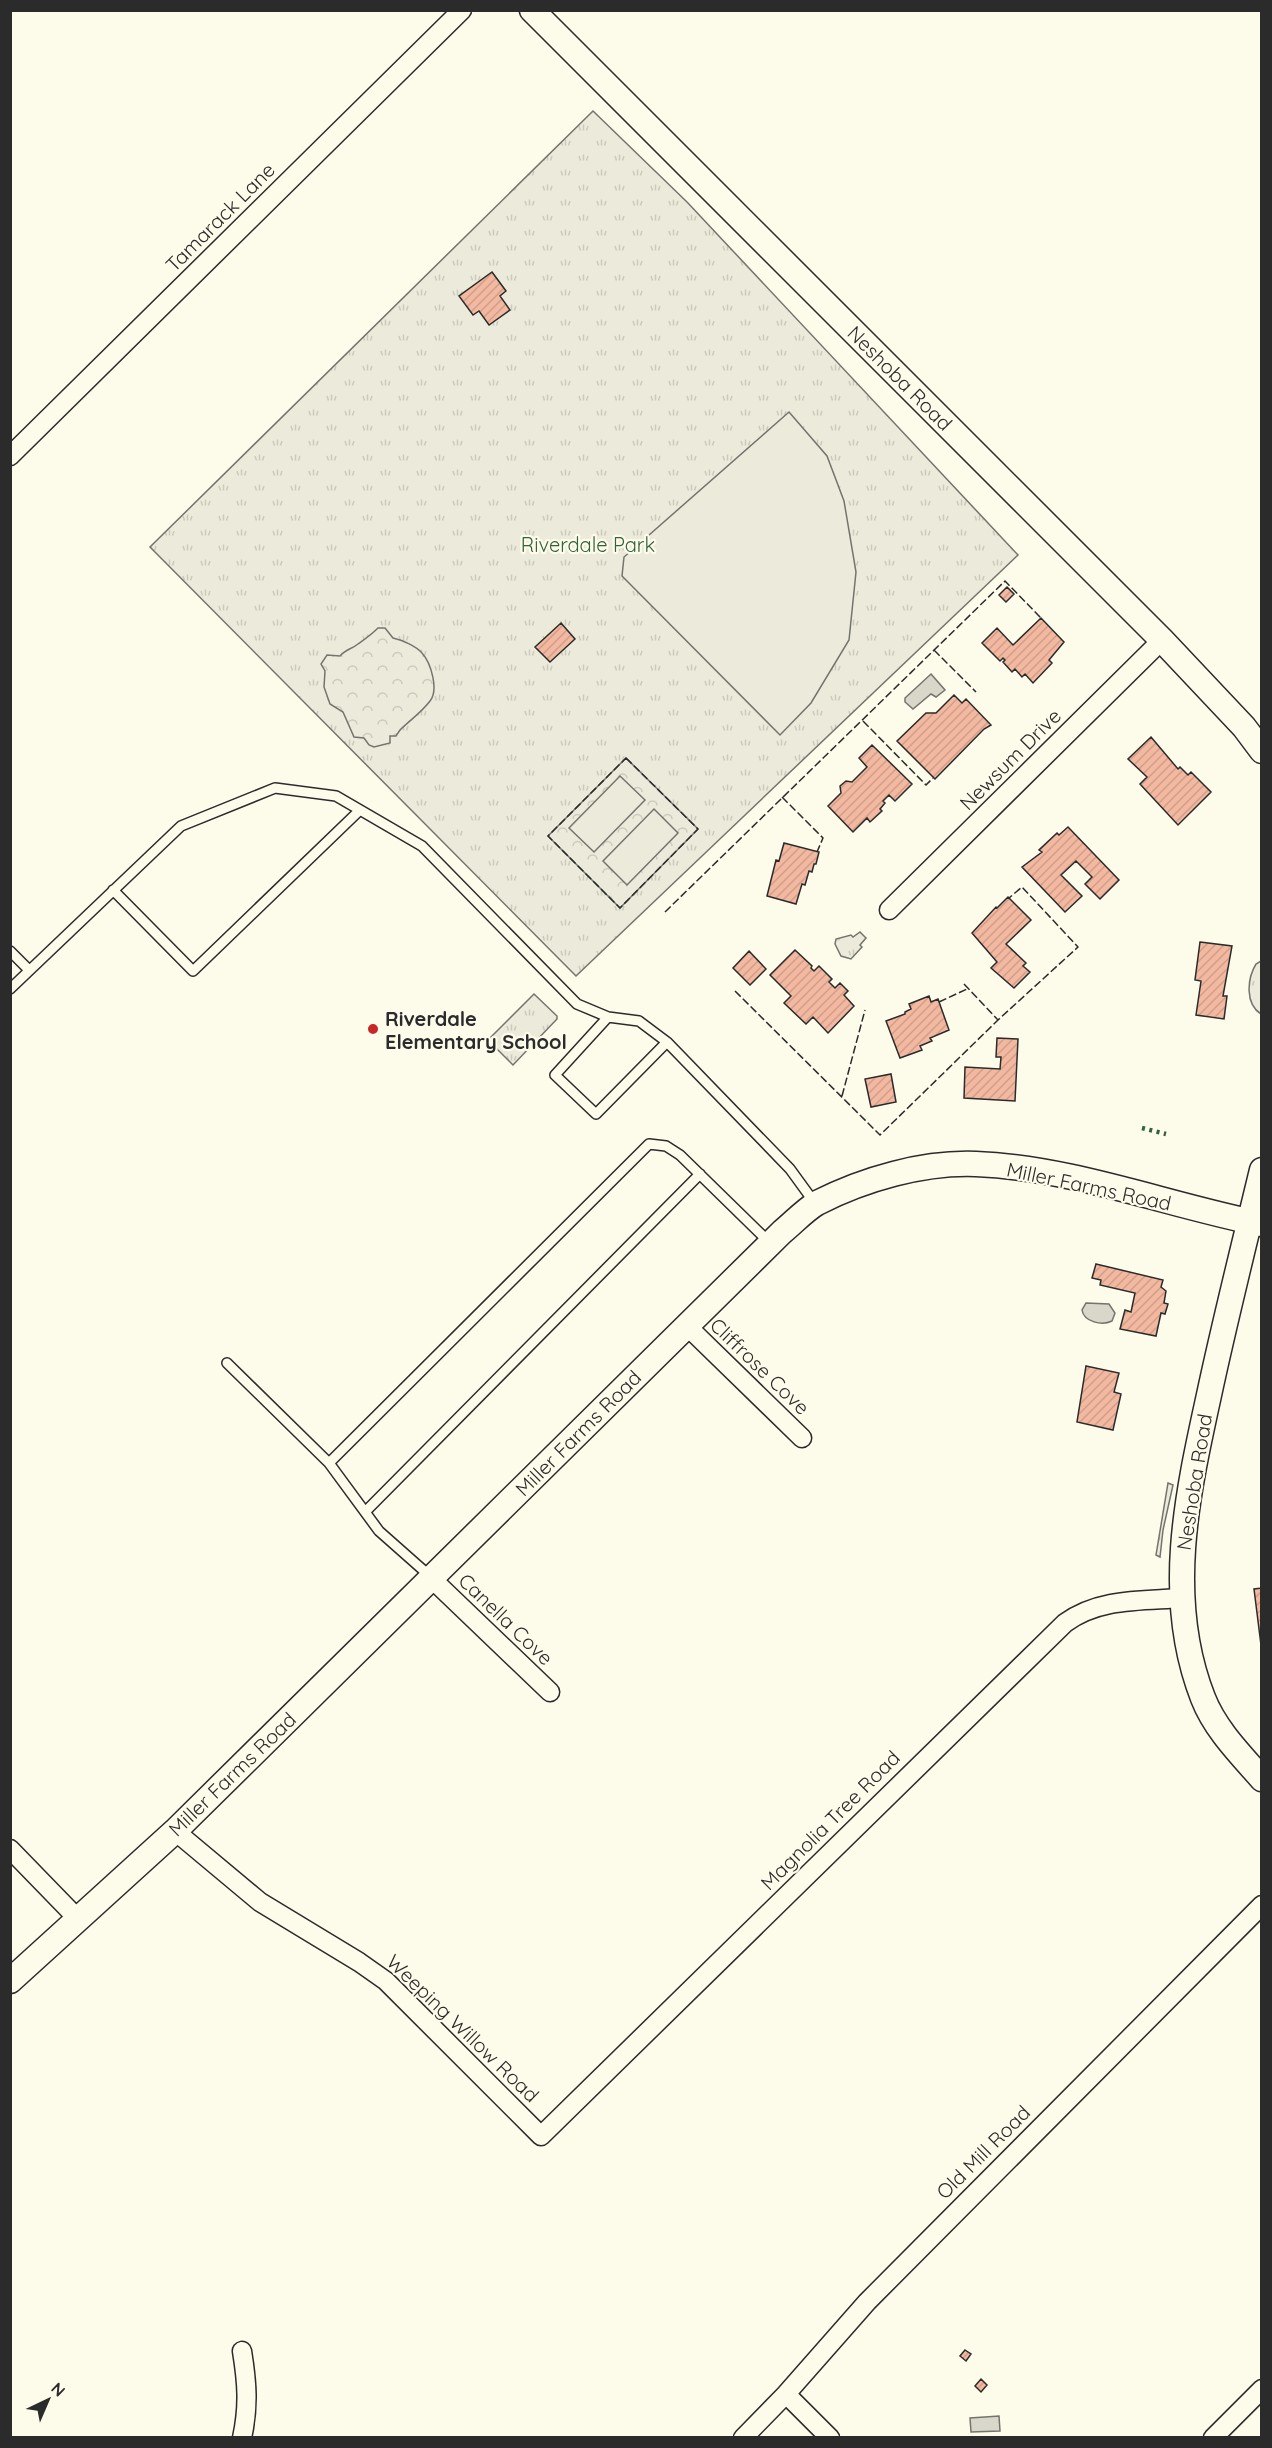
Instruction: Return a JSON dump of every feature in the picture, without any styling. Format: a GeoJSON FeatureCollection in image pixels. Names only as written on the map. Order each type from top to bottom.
{"type":"FeatureCollection","features":[{"type":"Feature","properties":{"kind":"street","name":"Tamarack Lane"},"geometry":{"type":"LineString","coordinates":[[10,456],[462,10]]}},
{"type":"Feature","properties":{"kind":"street","name":"Neshoba Road"},"geometry":{"type":"LineString","coordinates":[[532,10],[1162,640],[1244,727],[1262,751]]}},
{"type":"Feature","properties":{"kind":"street","name":"Newsum Drive"},"geometry":{"type":"LineString","coordinates":[[890,910],[1162,640]]}},
{"type":"Feature","properties":{"kind":"street","name":"Miller Farms Road"},"geometry":{"type":"LineString","coordinates":[[10,1981],[175,1831],[770,1244],[816,1204],[871,1181],[916,1169],[976,1164],[1070,1178],[1256,1223]]}},
{"type":"Feature","properties":{"kind":"street","name":"Neshoba Road"},"geometry":{"type":"LineString","coordinates":[[1262,1170],[1256,1223],[1192,1476],[1182,1546],[1182,1598],[1190,1655],[1203,1699],[1225,1735],[1262,1779]]}},
{"type":"Feature","properties":{"kind":"street","name":"Cliffrose Cove"},"geometry":{"type":"LineString","coordinates":[[687,1326],[802,1438]]}},
{"type":"Feature","properties":{"kind":"street","name":"Canella Cove"},"geometry":{"type":"LineString","coordinates":[[432,1578],[550,1692]]}},
{"type":"Feature","properties":{"kind":"street","name":"Magnolia Tree Road"},"geometry":{"type":"LineString","coordinates":[[541,2136],[1065,1623],[1090,1608],[1109,1603],[1182,1598]]}},
{"type":"Feature","properties":{"kind":"street","name":"Weeping Willow Road"},"geometry":{"type":"LineString","coordinates":[[175,1831],[260,1902],[386,1981],[541,2136]]}},
{"type":"Feature","properties":{"kind":"street"},"geometry":{"type":"LineString","coordinates":[[10,1849],[77,1918]]}},
{"type":"Feature","properties":{"kind":"street","name":"Old Mill Road"},"geometry":{"type":"LineString","coordinates":[[743,2438],[786,2394],[867,2302],[1262,1905]]}},
{"type":"Feature","properties":{"kind":"street"},"geometry":{"type":"LineString","coordinates":[[242,2351],[248,2413],[242,2438]]}},
{"type":"Feature","properties":{"kind":"street"},"geometry":{"type":"LineString","coordinates":[[1213,2438],[1262,2389]]}},
{"type":"Feature","properties":{"kind":"street"},"geometry":{"type":"LineString","coordinates":[[786,2394],[830,2438]]}},
{"type":"Feature","properties":{"kind":"lane"},"geometry":{"type":"LineString","coordinates":[[10,989],[181,826],[275,788],[336,796],[422,846],[576,1004],[608,1017],[639,1021],[667,1042],[790,1169],[816,1204]]}},
{"type":"Feature","properties":{"kind":"lane"},"geometry":{"type":"LineString","coordinates":[[113,890],[192,971],[360,810]]}},
{"type":"Feature","properties":{"kind":"lane"},"geometry":{"type":"LineString","coordinates":[[10,951],[29,970]]}},
{"type":"Feature","properties":{"kind":"lane"},"geometry":{"type":"LineString","coordinates":[[608,1017],[555,1075],[596,1114],[667,1042]]}},
{"type":"Feature","properties":{"kind":"lane"},"geometry":{"type":"LineString","coordinates":[[329,1463],[649,1144],[666,1146],[680,1155],[770,1244]]}},
{"type":"Feature","properties":{"kind":"lane"},"geometry":{"type":"LineString","coordinates":[[365,1512],[700,1174]]}},
{"type":"Feature","properties":{"kind":"lane"},"geometry":{"type":"LineString","coordinates":[[227,1363],[329,1463],[379,1531],[432,1578]]}},
{"type":"Feature","properties":{"kind":"green space","name":"Riverdale Park"},"geometry":{"type":"Polygon","coordinates":[[[593,111],[687,202],[1018,555],[576,976],[150,547],[593,111]]]}},
{"type":"Feature","properties":{"kind":"green space"},"geometry":{"type":"Polygon","coordinates":[[[789,412],[827,456],[844,501],[856,572],[849,640],[811,703],[780,735],[622,576],[624,557],[789,412]]]}},
{"type":"Feature","properties":{"kind":"green space"},"geometry":{"type":"Polygon","coordinates":[[[378,628],[385,628],[393,638],[409,644],[422,653],[431,670],[434,690],[433,696],[423,709],[396,736],[390,736],[390,743],[374,747],[369,745],[364,738],[354,737],[343,712],[330,704],[324,687],[325,671],[321,664],[327,655],[340,656],[378,628]]]}},
{"type":"Feature","properties":{"kind":"green space"},"geometry":{"type":"Polygon","coordinates":[[[626,758],[698,829],[620,908],[548,836],[626,758]]]}},
{"type":"Feature","properties":{"kind":"green space"},"geometry":{"type":"Polygon","coordinates":[[[620,776],[645,800],[594,852],[569,828],[620,776]]]}},
{"type":"Feature","properties":{"kind":"green space"},"geometry":{"type":"Polygon","coordinates":[[[654,809],[678,833],[627,885],[603,861],[654,809]]]}},
{"type":"Feature","properties":{"kind":"green space"},"geometry":{"type":"Polygon","coordinates":[[[860,932],[866,938],[860,945],[862,947],[851,959],[841,956],[835,944],[836,939],[851,935],[853,937],[860,932]]]}},
{"type":"Feature","properties":{"kind":"green space"},"geometry":{"type":"Polygon","coordinates":[[[1262,961],[1261,1014],[1252,1004],[1249,984],[1256,964],[1262,961]]]}},
{"type":"Feature","properties":{"kind":"green space"},"geometry":{"type":"Polygon","coordinates":[[[534,994],[557,1016],[557,1019],[513,1065],[488,1040],[534,994]]]}},
{"type":"Feature","properties":{"kind":"green space"},"geometry":{"type":"Polygon","coordinates":[[[1168,1483],[1173,1485],[1163,1530],[1160,1557],[1156,1555],[1168,1483]]]}},
{"type":"Feature","properties":{"kind":"shaded area"},"geometry":{"type":"Polygon","coordinates":[[[931,674],[945,690],[936,697],[931,694],[913,709],[905,702],[905,698],[931,674]]]}},
{"type":"Feature","properties":{"kind":"shaded area"},"geometry":{"type":"Polygon","coordinates":[[[1086,1303],[1109,1304],[1115,1313],[1112,1321],[1103,1323],[1090,1320],[1082,1310],[1086,1303]]]}},
{"type":"Feature","properties":{"kind":"shaded area"},"geometry":{"type":"Polygon","coordinates":[[[999,2416],[1000,2431],[971,2432],[970,2418],[999,2416]]]}},
{"type":"Feature","properties":{"kind":"building"},"geometry":{"type":"Polygon","coordinates":[[[492,272],[506,291],[500,296],[510,310],[489,325],[479,311],[473,315],[459,296],[492,272]]]}},
{"type":"Feature","properties":{"kind":"building"},"geometry":{"type":"Polygon","coordinates":[[[1007,587],[1014,594],[1006,602],[999,595],[1007,587]]]}},
{"type":"Feature","properties":{"kind":"building"},"geometry":{"type":"Polygon","coordinates":[[[1041,618],[1064,642],[1049,660],[1052,663],[1033,683],[1025,674],[1022,677],[1015,669],[1012,672],[1003,662],[1005,660],[1003,658],[1000,661],[982,643],[997,628],[1013,645],[1041,618]]]}},
{"type":"Feature","properties":{"kind":"building"},"geometry":{"type":"Polygon","coordinates":[[[561,623],[575,639],[550,662],[535,647],[561,623]]]}},
{"type":"Feature","properties":{"kind":"building"},"geometry":{"type":"Polygon","coordinates":[[[954,695],[962,703],[966,699],[991,725],[984,729],[935,779],[897,741],[926,713],[936,713],[954,695]]]}},
{"type":"Feature","properties":{"kind":"building"},"geometry":{"type":"Polygon","coordinates":[[[1151,737],[1178,769],[1180,767],[1188,775],[1191,772],[1211,792],[1178,825],[1140,784],[1147,777],[1128,759],[1151,737]]]}},
{"type":"Feature","properties":{"kind":"building"},"geometry":{"type":"Polygon","coordinates":[[[872,745],[912,784],[895,801],[889,795],[883,801],[885,803],[880,809],[882,811],[870,822],[867,818],[853,832],[828,806],[841,793],[840,786],[846,781],[852,782],[867,767],[859,758],[872,745]]]}},
{"type":"Feature","properties":{"kind":"building"},"geometry":{"type":"Polygon","coordinates":[[[1068,827],[1119,880],[1100,899],[1085,884],[1092,877],[1076,861],[1061,875],[1082,896],[1065,912],[1022,867],[1042,852],[1039,850],[1057,833],[1059,835],[1068,827]]]}},
{"type":"Feature","properties":{"kind":"building"},"geometry":{"type":"Polygon","coordinates":[[[784,843],[819,852],[812,872],[809,871],[805,885],[802,884],[796,904],[767,896],[776,860],[779,861],[784,843]]]}},
{"type":"Feature","properties":{"kind":"building"},"geometry":{"type":"Polygon","coordinates":[[[1008,897],[1031,920],[1006,944],[1026,963],[1023,966],[1030,972],[1014,988],[991,968],[997,962],[972,933],[1008,897]]]}},
{"type":"Feature","properties":{"kind":"building"},"geometry":{"type":"Polygon","coordinates":[[[1200,942],[1232,946],[1223,996],[1227,996],[1224,1019],[1196,1015],[1201,981],[1195,980],[1200,942]]]}},
{"type":"Feature","properties":{"kind":"building"},"geometry":{"type":"Polygon","coordinates":[[[795,950],[812,966],[814,971],[819,966],[832,979],[829,982],[835,988],[840,983],[848,991],[844,995],[854,1006],[828,1033],[813,1017],[806,1024],[784,1003],[791,996],[770,975],[795,950]]]}},
{"type":"Feature","properties":{"kind":"building"},"geometry":{"type":"Polygon","coordinates":[[[749,951],[766,969],[750,985],[733,968],[749,951]]]}},
{"type":"Feature","properties":{"kind":"building"},"geometry":{"type":"Polygon","coordinates":[[[929,996],[931,1002],[938,999],[949,1030],[930,1038],[932,1041],[920,1046],[922,1050],[900,1058],[886,1021],[905,1014],[911,1009],[909,1004],[929,996]]]}},
{"type":"Feature","properties":{"kind":"building"},"geometry":{"type":"Polygon","coordinates":[[[997,1038],[1018,1039],[1015,1101],[964,1098],[965,1067],[1000,1069],[1001,1057],[996,1057],[997,1038]]]}},
{"type":"Feature","properties":{"kind":"building"},"geometry":{"type":"Polygon","coordinates":[[[891,1074],[896,1102],[871,1107],[865,1079],[891,1074]]]}},
{"type":"Feature","properties":{"kind":"building"},"geometry":{"type":"Polygon","coordinates":[[[1096,1264],[1163,1280],[1161,1287],[1166,1291],[1164,1303],[1168,1304],[1165,1314],[1161,1313],[1156,1336],[1120,1329],[1125,1310],[1131,1312],[1135,1293],[1100,1285],[1101,1280],[1092,1278],[1096,1264]]]}},
{"type":"Feature","properties":{"kind":"building"},"geometry":{"type":"Polygon","coordinates":[[[1086,1366],[1119,1373],[1114,1392],[1121,1394],[1113,1430],[1077,1422],[1086,1366]]]}},
{"type":"Feature","properties":{"kind":"building"},"geometry":{"type":"Polygon","coordinates":[[[1262,1588],[1262,1645],[1261,1645],[1254,1589],[1262,1588]]]}},
{"type":"Feature","properties":{"kind":"building"},"geometry":{"type":"Polygon","coordinates":[[[965,2350],[971,2354],[966,2361],[960,2356],[965,2350]]]}},
{"type":"Feature","properties":{"kind":"building"},"geometry":{"type":"Polygon","coordinates":[[[981,2379],[987,2385],[981,2392],[975,2386],[981,2379]]]}},
{"type":"Feature","properties":{"kind":"hedge"},"geometry":{"type":"LineString","coordinates":[[1142,1128],[1166,1134]]}},
{"type":"Feature","properties":{"kind":"fence"},"geometry":{"type":"LineString","coordinates":[[665,912],[1005,581],[1041,618]]}},
{"type":"Feature","properties":{"kind":"fence"},"geometry":{"type":"LineString","coordinates":[[934,650],[976,692]]}},
{"type":"Feature","properties":{"kind":"fence"},"geometry":{"type":"LineString","coordinates":[[863,721],[926,785],[933,778]]}},
{"type":"Feature","properties":{"kind":"fence"},"geometry":{"type":"LineString","coordinates":[[626,758],[698,829],[620,908],[548,836],[626,758]]}},
{"type":"Feature","properties":{"kind":"fence"},"geometry":{"type":"LineString","coordinates":[[782,797],[823,838],[817,852]]}},
{"type":"Feature","properties":{"kind":"fence"},"geometry":{"type":"LineString","coordinates":[[964,984],[998,1020],[1078,947],[1022,887],[1009,898]]}},
{"type":"Feature","properties":{"kind":"fence"},"geometry":{"type":"LineString","coordinates":[[939,1002],[967,989]]}},
{"type":"Feature","properties":{"kind":"fence"},"geometry":{"type":"LineString","coordinates":[[735,991],[880,1135],[998,1020]]}},
{"type":"Feature","properties":{"kind":"fence"},"geometry":{"type":"LineString","coordinates":[[842,1096],[865,1010]]}},
{"type":"Feature","properties":{"kind":"place","name":"Riverdale Elementary School"},"geometry":{"type":"Point","coordinates":[373,1029]}}]}
